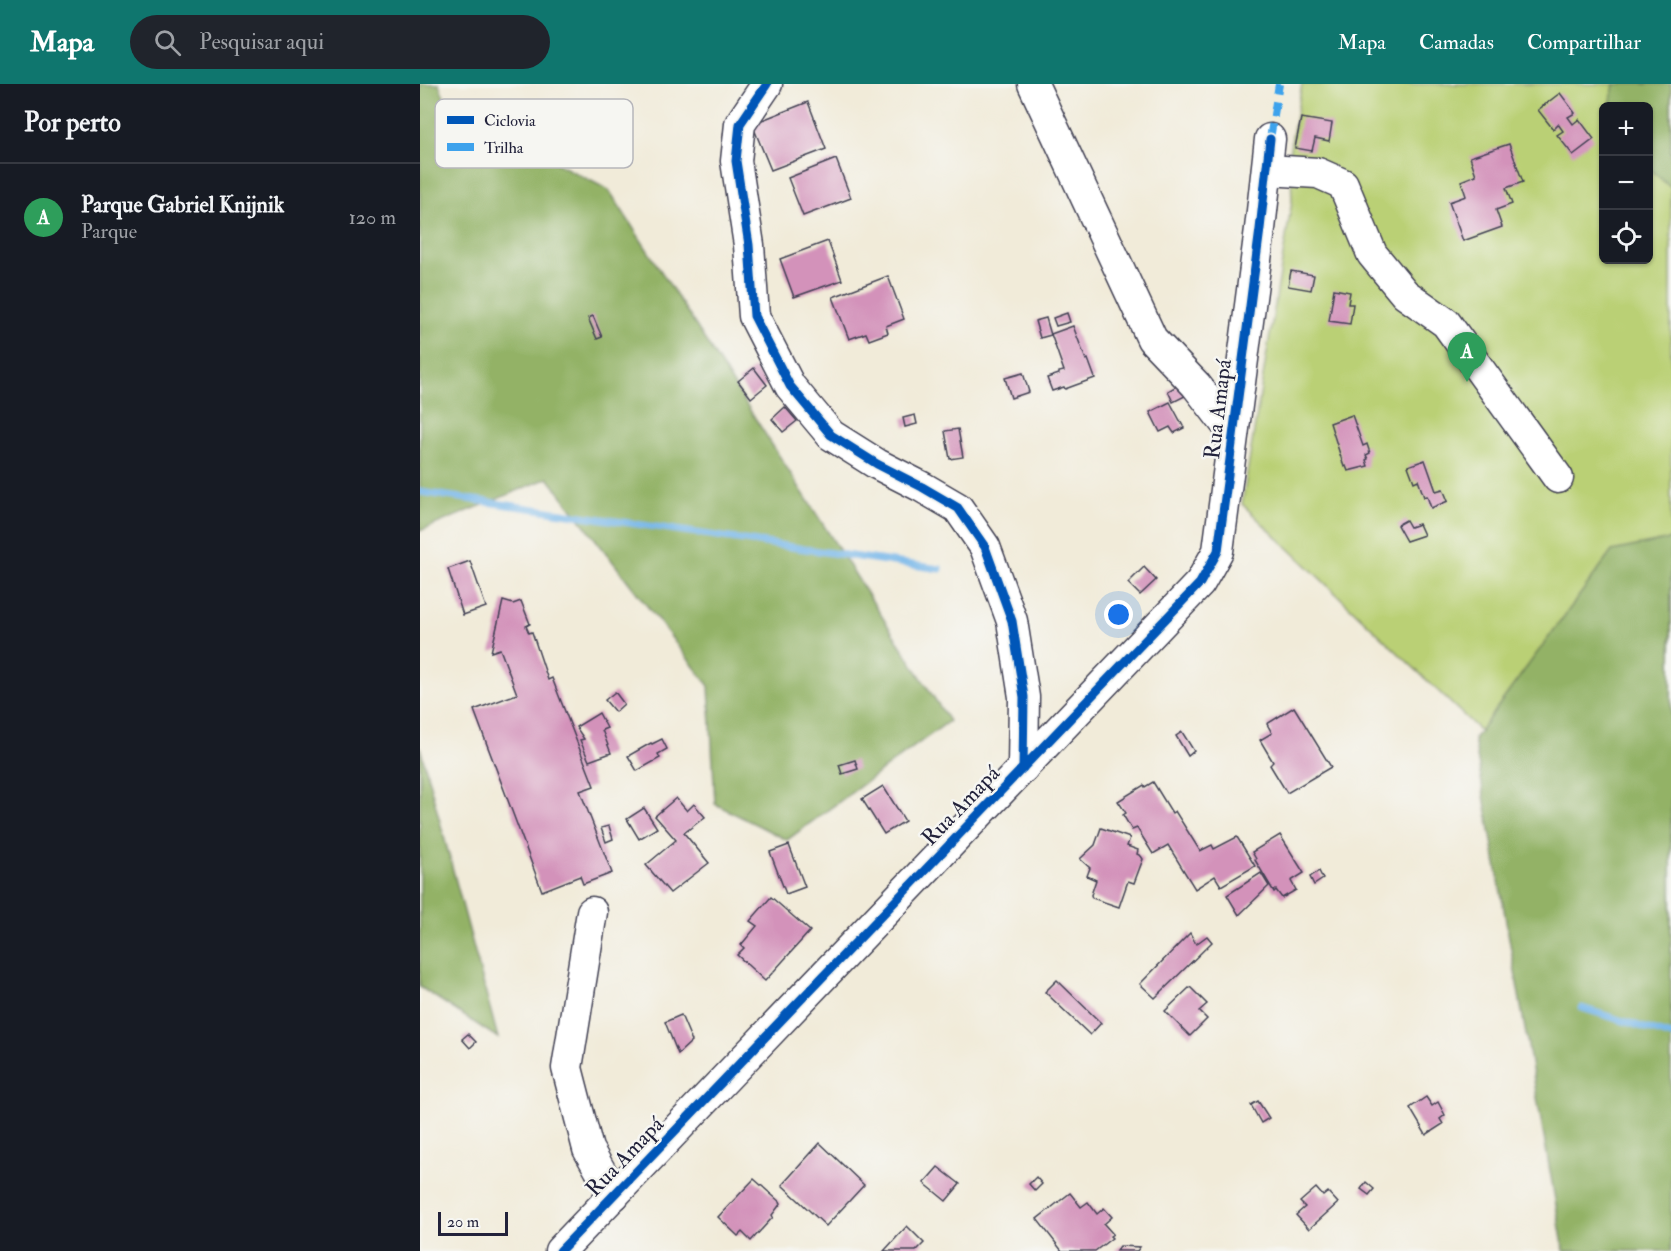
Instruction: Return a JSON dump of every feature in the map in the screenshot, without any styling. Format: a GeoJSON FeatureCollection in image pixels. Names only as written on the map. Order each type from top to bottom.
{"type":"FeatureCollection","features":[{"type":"Feature","properties":{"kind":"street"},"geometry":{"type":"LineString","coordinates":[[767,84],[740,124],[736,161],[749,245],[754,316],[790,386],[831,435],[877,464],[958,508],[985,547],[1012,621],[1024,697],[1023,768]]}},
{"type":"Feature","properties":{"kind":"street"},"geometry":{"type":"LineString","coordinates":[[1033,84],[1152,339],[1196,385],[1233,433]]}},
{"type":"Feature","properties":{"kind":"street","name":"Rua Amapá"},"geometry":{"type":"LineString","coordinates":[[560,1251],[1200,583],[1218,551],[1270,139]]}},
{"type":"Feature","properties":{"kind":"street"},"geometry":{"type":"LineString","coordinates":[[1267,170],[1318,173],[1343,184],[1372,254],[1405,294],[1446,323],[1558,478]]}},
{"type":"Feature","properties":{"kind":"street"},"geometry":{"type":"LineString","coordinates":[[592,912],[567,1068],[588,1149],[614,1195]]}},
{"type":"Feature","properties":{"kind":"green space"},"geometry":{"type":"Polygon","coordinates":[[[420,84],[439,84],[445,99],[435,99],[435,168],[566,168],[609,190],[949,721],[787,840],[715,804],[709,686],[548,478],[420,531],[420,84]]]}},
{"type":"Feature","properties":{"kind":"green space"},"geometry":{"type":"Polygon","coordinates":[[[1302,84],[1671,84],[1671,913],[1242,504],[1292,201],[1290,148],[1302,84]]]}},
{"type":"Feature","properties":{"kind":"green space"},"geometry":{"type":"Polygon","coordinates":[[[1614,84],[1671,84],[1671,188],[1653,172],[1653,102],[1611,102],[1614,84]]]}},
{"type":"Feature","properties":{"kind":"green space"},"geometry":{"type":"Polygon","coordinates":[[[1671,539],[1671,1251],[1564,1251],[1474,739],[1612,551],[1671,539]]]}},
{"type":"Feature","properties":{"kind":"green space"},"geometry":{"type":"Polygon","coordinates":[[[420,747],[498,1038],[420,987],[420,747]]]}},
{"type":"Feature","properties":{"kind":"building"},"geometry":{"type":"Polygon","coordinates":[[[1560,93],[1575,113],[1568,117],[1573,124],[1579,119],[1594,139],[1573,155],[1557,135],[1563,131],[1558,124],[1553,129],[1538,110],[1560,93]]]}},
{"type":"Feature","properties":{"kind":"building"},"geometry":{"type":"Polygon","coordinates":[[[808,102],[826,149],[771,170],[752,124],[808,102]]]}},
{"type":"Feature","properties":{"kind":"building"},"geometry":{"type":"Polygon","coordinates":[[[1301,118],[1332,123],[1329,141],[1315,138],[1312,151],[1295,148],[1301,118]]]}},
{"type":"Feature","properties":{"kind":"building"},"geometry":{"type":"Polygon","coordinates":[[[1509,144],[1523,182],[1506,188],[1512,204],[1496,210],[1502,227],[1463,241],[1449,202],[1466,196],[1461,181],[1476,175],[1470,157],[1509,144]]]}},
{"type":"Feature","properties":{"kind":"building"},"geometry":{"type":"Polygon","coordinates":[[[836,159],[851,198],[803,216],[788,178],[836,159]]]}},
{"type":"Feature","properties":{"kind":"building"},"geometry":{"type":"Polygon","coordinates":[[[828,241],[842,280],[794,297],[780,259],[828,241]]]}},
{"type":"Feature","properties":{"kind":"building"},"geometry":{"type":"Polygon","coordinates":[[[1291,271],[1314,275],[1311,290],[1288,286],[1291,271]]]}},
{"type":"Feature","properties":{"kind":"building"},"geometry":{"type":"Polygon","coordinates":[[[888,276],[904,319],[886,326],[888,333],[869,340],[866,333],[849,339],[833,297],[888,276]]]}},
{"type":"Feature","properties":{"kind":"building"},"geometry":{"type":"Polygon","coordinates":[[[1334,289],[1350,292],[1348,304],[1353,304],[1350,324],[1329,321],[1334,289]]]}},
{"type":"Feature","properties":{"kind":"building"},"geometry":{"type":"Polygon","coordinates":[[[1067,313],[1070,322],[1056,326],[1053,318],[1067,313]]]}},
{"type":"Feature","properties":{"kind":"building"},"geometry":{"type":"Polygon","coordinates":[[[593,316],[602,337],[597,339],[588,318],[593,316]]]}},
{"type":"Feature","properties":{"kind":"building"},"geometry":{"type":"Polygon","coordinates":[[[1046,318],[1051,335],[1040,338],[1035,321],[1046,318]]]}},
{"type":"Feature","properties":{"kind":"building"},"geometry":{"type":"Polygon","coordinates":[[[1073,326],[1095,378],[1065,389],[1064,387],[1052,391],[1047,378],[1064,371],[1051,334],[1073,326]]]}},
{"type":"Feature","properties":{"kind":"building"},"geometry":{"type":"Polygon","coordinates":[[[754,368],[767,385],[751,398],[738,381],[754,368]]]}},
{"type":"Feature","properties":{"kind":"building"},"geometry":{"type":"Polygon","coordinates":[[[1023,373],[1029,392],[1011,398],[1005,378],[1023,373]]]}},
{"type":"Feature","properties":{"kind":"building"},"geometry":{"type":"Polygon","coordinates":[[[1185,381],[1191,393],[1173,402],[1168,391],[1185,381]]]}},
{"type":"Feature","properties":{"kind":"building"},"geometry":{"type":"Polygon","coordinates":[[[1170,402],[1184,428],[1174,433],[1170,427],[1160,432],[1150,412],[1170,402]]]}},
{"type":"Feature","properties":{"kind":"building"},"geometry":{"type":"Polygon","coordinates":[[[785,407],[797,421],[783,432],[772,419],[785,407]]]}},
{"type":"Feature","properties":{"kind":"building"},"geometry":{"type":"Polygon","coordinates":[[[915,415],[917,424],[905,427],[903,418],[915,415]]]}},
{"type":"Feature","properties":{"kind":"building"},"geometry":{"type":"Polygon","coordinates":[[[1352,415],[1363,446],[1367,444],[1370,453],[1366,455],[1368,466],[1348,471],[1346,466],[1344,467],[1330,423],[1352,415]]]}},
{"type":"Feature","properties":{"kind":"building"},"geometry":{"type":"Polygon","coordinates":[[[958,429],[963,457],[950,459],[945,431],[958,429]]]}},
{"type":"Feature","properties":{"kind":"building"},"geometry":{"type":"Polygon","coordinates":[[[1425,460],[1436,491],[1443,489],[1448,501],[1431,508],[1418,480],[1414,482],[1408,466],[1425,460]]]}},
{"type":"Feature","properties":{"kind":"building"},"geometry":{"type":"Polygon","coordinates":[[[1406,520],[1410,527],[1419,524],[1424,535],[1406,541],[1397,525],[1406,520]]]}},
{"type":"Feature","properties":{"kind":"building"},"geometry":{"type":"Polygon","coordinates":[[[470,561],[486,607],[463,615],[448,569],[470,561]]]}},
{"type":"Feature","properties":{"kind":"building"},"geometry":{"type":"Polygon","coordinates":[[[1144,567],[1156,580],[1140,595],[1128,583],[1144,567]]]}},
{"type":"Feature","properties":{"kind":"building"},"geometry":{"type":"Polygon","coordinates":[[[503,601],[513,604],[521,601],[530,624],[526,626],[529,633],[532,632],[548,680],[552,678],[594,786],[580,791],[612,873],[583,884],[580,876],[542,891],[474,710],[517,694],[500,649],[491,652],[503,601]]]}},
{"type":"Feature","properties":{"kind":"building"},"geometry":{"type":"Polygon","coordinates":[[[615,692],[624,704],[615,712],[605,700],[615,692]]]}},
{"type":"Feature","properties":{"kind":"building"},"geometry":{"type":"Polygon","coordinates":[[[1294,707],[1331,767],[1287,793],[1270,765],[1273,762],[1260,740],[1272,733],[1267,724],[1294,707]]]}},
{"type":"Feature","properties":{"kind":"building"},"geometry":{"type":"Polygon","coordinates":[[[599,713],[607,728],[602,730],[611,753],[589,761],[580,740],[584,739],[576,727],[599,713]]]}},
{"type":"Feature","properties":{"kind":"building"},"geometry":{"type":"Polygon","coordinates":[[[1182,732],[1194,751],[1188,756],[1176,736],[1182,732]]]}},
{"type":"Feature","properties":{"kind":"building"},"geometry":{"type":"Polygon","coordinates":[[[662,739],[667,749],[658,754],[660,758],[637,771],[628,756],[662,739]]]}},
{"type":"Feature","properties":{"kind":"building"},"geometry":{"type":"Polygon","coordinates":[[[855,760],[858,769],[842,774],[839,765],[855,760]]]}},
{"type":"Feature","properties":{"kind":"building"},"geometry":{"type":"Polygon","coordinates":[[[1153,782],[1172,813],[1175,811],[1200,851],[1212,845],[1214,849],[1237,837],[1255,866],[1221,886],[1215,876],[1195,889],[1168,845],[1153,854],[1137,828],[1132,830],[1123,815],[1126,813],[1118,801],[1153,782]]]}},
{"type":"Feature","properties":{"kind":"building"},"geometry":{"type":"Polygon","coordinates":[[[883,786],[905,821],[884,834],[862,799],[883,786]]]}},
{"type":"Feature","properties":{"kind":"building"},"geometry":{"type":"Polygon","coordinates":[[[676,798],[687,811],[694,804],[705,817],[684,833],[709,863],[670,893],[646,865],[676,840],[655,816],[676,798]]]}},
{"type":"Feature","properties":{"kind":"building"},"geometry":{"type":"Polygon","coordinates":[[[644,808],[657,828],[639,839],[627,819],[644,808]]]}},
{"type":"Feature","properties":{"kind":"building"},"geometry":{"type":"Polygon","coordinates":[[[609,826],[613,839],[606,842],[601,828],[609,826]]]}},
{"type":"Feature","properties":{"kind":"building"},"geometry":{"type":"Polygon","coordinates":[[[1101,828],[1130,838],[1127,846],[1138,850],[1137,854],[1143,859],[1134,883],[1128,881],[1119,907],[1092,898],[1096,880],[1087,876],[1090,868],[1080,859],[1095,845],[1101,828]]]}},
{"type":"Feature","properties":{"kind":"building"},"geometry":{"type":"Polygon","coordinates":[[[1280,835],[1304,873],[1291,881],[1296,890],[1282,898],[1276,890],[1274,892],[1252,852],[1280,835]]]}},
{"type":"Feature","properties":{"kind":"building"},"geometry":{"type":"Polygon","coordinates":[[[789,845],[805,887],[786,894],[770,852],[789,845]]]}},
{"type":"Feature","properties":{"kind":"building"},"geometry":{"type":"Polygon","coordinates":[[[1319,871],[1323,879],[1314,885],[1310,877],[1319,871]]]}},
{"type":"Feature","properties":{"kind":"building"},"geometry":{"type":"Polygon","coordinates":[[[1261,873],[1269,886],[1239,915],[1227,895],[1261,873]]]}},
{"type":"Feature","properties":{"kind":"building"},"geometry":{"type":"Polygon","coordinates":[[[771,897],[810,931],[765,981],[737,955],[744,948],[741,945],[757,926],[750,921],[771,897]]]}},
{"type":"Feature","properties":{"kind":"building"},"geometry":{"type":"Polygon","coordinates":[[[1190,933],[1196,944],[1207,936],[1212,942],[1155,998],[1140,984],[1190,933]]]}},
{"type":"Feature","properties":{"kind":"building"},"geometry":{"type":"Polygon","coordinates":[[[1057,980],[1101,1023],[1090,1035],[1045,992],[1057,980]]]}},
{"type":"Feature","properties":{"kind":"building"},"geometry":{"type":"Polygon","coordinates":[[[1190,987],[1207,1004],[1199,1011],[1207,1019],[1190,1036],[1165,1011],[1190,987]]]}},
{"type":"Feature","properties":{"kind":"building"},"geometry":{"type":"Polygon","coordinates":[[[681,1015],[692,1041],[678,1054],[665,1022],[681,1015]]]}},
{"type":"Feature","properties":{"kind":"building"},"geometry":{"type":"Polygon","coordinates":[[[468,1034],[476,1042],[470,1048],[462,1039],[468,1034]]]}},
{"type":"Feature","properties":{"kind":"building"},"geometry":{"type":"Polygon","coordinates":[[[1426,1097],[1432,1106],[1438,1102],[1445,1115],[1440,1119],[1443,1124],[1426,1135],[1410,1108],[1426,1097]]]}},
{"type":"Feature","properties":{"kind":"building"},"geometry":{"type":"Polygon","coordinates":[[[1258,1101],[1269,1118],[1261,1123],[1251,1105],[1258,1101]]]}},
{"type":"Feature","properties":{"kind":"building"},"geometry":{"type":"Polygon","coordinates":[[[820,1143],[864,1185],[826,1226],[782,1185],[820,1143]]]}},
{"type":"Feature","properties":{"kind":"building"},"geometry":{"type":"Polygon","coordinates":[[[938,1167],[960,1184],[946,1201],[924,1183],[938,1167]]]}},
{"type":"Feature","properties":{"kind":"building"},"geometry":{"type":"Polygon","coordinates":[[[1036,1177],[1042,1184],[1035,1191],[1029,1184],[1036,1177]]]}},
{"type":"Feature","properties":{"kind":"building"},"geometry":{"type":"Polygon","coordinates":[[[754,1179],[781,1203],[772,1215],[773,1217],[751,1241],[742,1232],[738,1236],[718,1217],[754,1179]]]}},
{"type":"Feature","properties":{"kind":"building"},"geometry":{"type":"Polygon","coordinates":[[[1366,1182],[1374,1189],[1369,1195],[1361,1189],[1366,1182]]]}},
{"type":"Feature","properties":{"kind":"building"},"geometry":{"type":"Polygon","coordinates":[[[1316,1188],[1323,1196],[1328,1192],[1338,1203],[1309,1229],[1296,1215],[1305,1207],[1300,1202],[1316,1188]]]}},
{"type":"Feature","properties":{"kind":"building"},"geometry":{"type":"Polygon","coordinates":[[[1070,1193],[1081,1207],[1088,1202],[1097,1214],[1104,1208],[1112,1217],[1104,1224],[1113,1234],[1110,1236],[1112,1238],[1095,1251],[1062,1251],[1037,1219],[1070,1193]]]}},
{"type":"Feature","properties":{"kind":"building"},"geometry":{"type":"Polygon","coordinates":[[[907,1226],[924,1243],[916,1251],[884,1251],[907,1226]]]}},
{"type":"Feature","properties":{"kind":"building"},"geometry":{"type":"Polygon","coordinates":[[[1120,1246],[1140,1247],[1137,1251],[1116,1251],[1120,1246]]]}},
{"type":"Feature","properties":{"kind":"waterway"},"geometry":{"type":"LineString","coordinates":[[420,492],[940,569]]}},
{"type":"Feature","properties":{"kind":"waterway"},"geometry":{"type":"LineString","coordinates":[[1582,1008],[1671,1036]]}},
{"type":"Feature","properties":{"kind":"marked path"},"geometry":{"type":"LineString","coordinates":[[1270,139],[1279,84]]}},
{"type":"Feature","properties":{"kind":"cycle path"},"geometry":{"type":"LineString","coordinates":[[767,84],[740,124],[736,161],[749,245],[754,316],[790,386],[831,435],[877,464],[958,508],[985,547],[1012,621],[1024,697],[1023,768]]}},
{"type":"Feature","properties":{"kind":"cycle path"},"geometry":{"type":"LineString","coordinates":[[560,1251],[1200,583],[1218,551],[1270,139]]}},
{"type":"Feature","properties":{"kind":"place","name":"Parque Gabriel Knijnik"},"geometry":{"type":"Point","coordinates":[1467,382]}}]}
